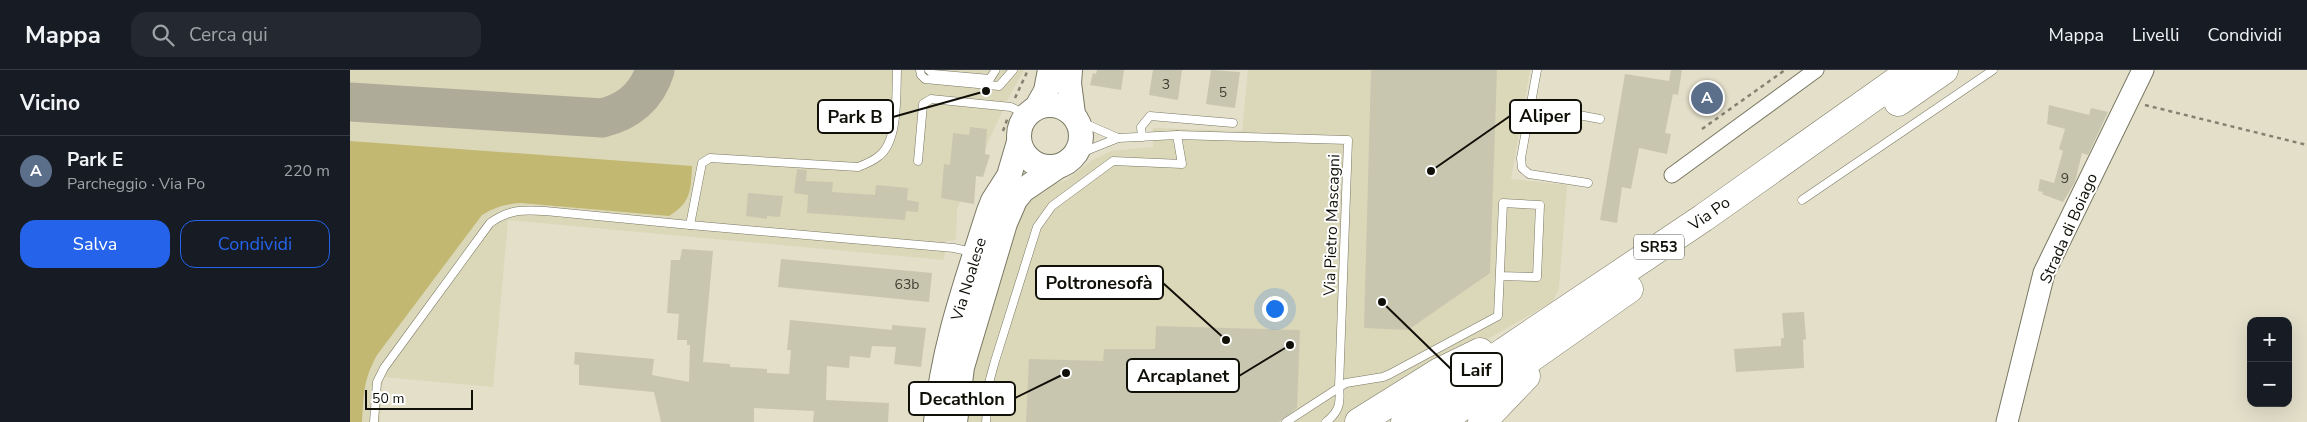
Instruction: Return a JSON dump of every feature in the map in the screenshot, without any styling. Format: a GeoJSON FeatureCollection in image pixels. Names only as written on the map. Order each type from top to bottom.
{"type":"FeatureCollection","features":[{"type":"Feature","properties":{"kind":"highway","name":"Via Po"},"geometry":{"type":"LineString","coordinates":[[1440,422],[1567,321],[1703,218],[1912,70]]}},
{"type":"Feature","properties":{"kind":"highway","name":"Via Po"},"geometry":{"type":"LineString","coordinates":[[1406,422],[1567,321],[1944,70]]}},
{"type":"Feature","properties":{"kind":"highway"},"geometry":{"type":"LineString","coordinates":[[1358,422],[1439,372],[1567,321]]}},
{"type":"Feature","properties":{"kind":"highway"},"geometry":{"type":"LineString","coordinates":[[1482,422],[1567,321]]}},
{"type":"Feature","properties":{"kind":"main road"},"geometry":{"type":"LineString","coordinates":[[1050,70],[1046,91],[1025,108],[1018,133],[1019,142],[1028,159],[1046,167],[1065,162],[1080,142],[1081,135],[1069,88],[1070,70]]}},
{"type":"Feature","properties":{"kind":"main road"},"geometry":{"type":"LineString","coordinates":[[1025,108],[1056,105],[1075,117]]}},
{"type":"Feature","properties":{"kind":"main road","name":"Via Noalese"},"geometry":{"type":"LineString","coordinates":[[936,422],[939,392],[949,342],[993,201],[1012,170],[1019,142]]}},
{"type":"Feature","properties":{"kind":"main road","name":"Via Noalese"},"geometry":{"type":"LineString","coordinates":[[955,422],[962,366],[1005,223],[1015,200],[1023,190],[1065,162]]}},
{"type":"Feature","properties":{"kind":"street"},"geometry":{"type":"LineString","coordinates":[[1672,175],[1816,70]]}},
{"type":"Feature","properties":{"kind":"street","name":"Strada di Boiago"},"geometry":{"type":"LineString","coordinates":[[2007,422],[2044,272],[2143,70]]}},
{"type":"Feature","properties":{"kind":"lane"},"geometry":{"type":"LineString","coordinates":[[690,225],[702,163],[710,158],[858,167],[880,156],[892,135],[897,70]]}},
{"type":"Feature","properties":{"kind":"lane"},"geometry":{"type":"LineString","coordinates":[[920,70],[921,75],[926,79],[999,86],[1013,70]]}},
{"type":"Feature","properties":{"kind":"lane"},"geometry":{"type":"LineString","coordinates":[[929,70],[933,74],[990,79],[995,72]]}},
{"type":"Feature","properties":{"kind":"lane"},"geometry":{"type":"LineString","coordinates":[[1537,70],[1521,158],[1522,168],[1529,174],[1588,183]]}},
{"type":"Feature","properties":{"kind":"lane"},"geometry":{"type":"LineString","coordinates":[[1802,200],[1993,70]]}},
{"type":"Feature","properties":{"kind":"lane"},"geometry":{"type":"LineString","coordinates":[[918,161],[923,104],[926,100],[1006,106],[1017,109],[1025,108]]}},
{"type":"Feature","properties":{"kind":"lane"},"geometry":{"type":"LineString","coordinates":[[1530,106],[1600,119]]}},
{"type":"Feature","properties":{"kind":"lane"},"geometry":{"type":"LineString","coordinates":[[1142,137],[1141,127],[1150,116],[1233,123]]}},
{"type":"Feature","properties":{"kind":"lane","name":"Via Pietro Mascagni"},"geometry":{"type":"LineString","coordinates":[[1075,117],[1118,138]]}},
{"type":"Feature","properties":{"kind":"lane"},"geometry":{"type":"LineString","coordinates":[[986,422],[990,379],[995,361],[1038,227],[1044,216],[1062,199],[1113,161],[1182,164],[1177,135]]}},
{"type":"Feature","properties":{"kind":"lane","name":"Via Pietro Mascagni"},"geometry":{"type":"LineString","coordinates":[[1065,162],[1118,138],[1177,135],[1348,140],[1339,387],[1341,401],[1339,408],[1326,422]]}},
{"type":"Feature","properties":{"kind":"lane"},"geometry":{"type":"LineString","coordinates":[[1286,422],[1339,387],[1353,380],[1383,377],[1390,374],[1498,316],[1503,203],[1540,205],[1537,277],[1500,276]]}},
{"type":"Feature","properties":{"kind":"lane"},"geometry":{"type":"LineString","coordinates":[[374,422],[378,382],[384,368],[490,223],[503,213],[524,210],[545,211],[954,248],[976,253]]}},
{"type":"Feature","properties":{"kind":"path"},"geometry":{"type":"LineString","coordinates":[[1025,108],[1028,70]]}},
{"type":"Feature","properties":{"kind":"path"},"geometry":{"type":"LineString","coordinates":[[1702,129],[1785,70]]}},
{"type":"Feature","properties":{"kind":"path"},"geometry":{"type":"LineString","coordinates":[[2129,101],[2307,145]]}},
{"type":"Feature","properties":{"kind":"shaded area"},"geometry":{"type":"Polygon","coordinates":[[[350,70],[1024,70],[1008,99],[957,209],[956,240],[946,241],[944,260],[508,220],[493,387],[383,377],[380,422],[350,422],[350,70]]]}},
{"type":"Feature","properties":{"kind":"shaded area"},"geometry":{"type":"Polygon","coordinates":[[[1248,70],[1530,70],[1511,179],[1567,185],[1559,288],[1552,302],[1374,405],[1351,422],[966,422],[970,381],[985,325],[1022,213],[1031,197],[1047,186],[1067,180],[1091,161],[1111,151],[1153,147],[1153,128],[1242,131],[1248,70]]]}},
{"type":"Feature","properties":{"kind":"shaded area"},"geometry":{"type":"Polygon","coordinates":[[[350,141],[692,166],[691,182],[686,201],[669,216],[521,203],[501,206],[482,215],[377,355],[367,380],[362,422],[350,422],[350,141]]]}},
{"type":"Feature","properties":{"kind":"building"},"geometry":{"type":"Polygon","coordinates":[[[1097,70],[1124,70],[1121,90],[1090,85],[1093,73],[1096,74],[1097,70]]]}},
{"type":"Feature","properties":{"kind":"building"},"geometry":{"type":"Polygon","coordinates":[[[1153,70],[1182,70],[1178,100],[1149,95],[1153,70]]]}},
{"type":"Feature","properties":{"kind":"building"},"geometry":{"type":"Polygon","coordinates":[[[1211,70],[1240,72],[1235,108],[1206,104],[1211,70]]]}},
{"type":"Feature","properties":{"kind":"building"},"geometry":{"type":"Polygon","coordinates":[[[1371,70],[1497,70],[1490,273],[1408,330],[1364,328],[1371,70]]]}},
{"type":"Feature","properties":{"kind":"building"},"geometry":{"type":"Polygon","coordinates":[[[1671,70],[1682,70],[1678,95],[1673,94],[1665,133],[1671,134],[1667,154],[1639,148],[1631,189],[1622,187],[1617,223],[1600,220],[1625,74],[1669,81],[1671,70]]]}},
{"type":"Feature","properties":{"kind":"building"},"geometry":{"type":"Polygon","coordinates":[[[2049,105],[2089,115],[2091,108],[2108,112],[2088,155],[2082,153],[2075,182],[2063,202],[2038,191],[2040,179],[2054,183],[2063,151],[2059,149],[2065,129],[2047,124],[2049,105]]]}},
{"type":"Feature","properties":{"kind":"building"},"geometry":{"type":"Polygon","coordinates":[[[970,127],[987,129],[985,154],[990,155],[983,177],[976,176],[974,204],[941,198],[944,164],[950,165],[953,133],[969,135],[970,127]]]}},
{"type":"Feature","properties":{"kind":"building"},"geometry":{"type":"Polygon","coordinates":[[[797,169],[807,170],[806,181],[833,182],[832,192],[875,195],[876,185],[908,188],[907,200],[919,202],[918,212],[906,211],[905,220],[807,213],[808,195],[794,193],[797,169]]]}},
{"type":"Feature","properties":{"kind":"building"},"geometry":{"type":"Polygon","coordinates":[[[748,193],[783,196],[780,217],[767,216],[767,219],[746,216],[748,193]]]}},
{"type":"Feature","properties":{"kind":"building"},"geometry":{"type":"Polygon","coordinates":[[[682,249],[713,251],[703,362],[730,364],[730,367],[767,369],[767,373],[789,374],[791,350],[787,350],[790,320],[892,330],[892,325],[926,328],[921,367],[894,364],[896,347],[872,346],[870,358],[850,356],[849,368],[827,366],[826,400],[889,403],[888,422],[813,422],[814,411],[754,408],[754,422],[661,422],[654,392],[579,385],[579,365],[574,364],[575,352],[654,359],[652,375],[689,382],[690,345],[687,345],[687,340],[677,340],[679,314],[667,313],[671,260],[680,260],[682,249]]]}},
{"type":"Feature","properties":{"kind":"building"},"geometry":{"type":"Polygon","coordinates":[[[781,259],[932,273],[929,302],[778,287],[781,259]]]}},
{"type":"Feature","properties":{"kind":"building"},"geometry":{"type":"Polygon","coordinates":[[[1804,312],[1806,339],[1803,340],[1804,368],[1736,372],[1734,349],[1781,346],[1781,338],[1784,338],[1782,313],[1804,312]]]}},
{"type":"Feature","properties":{"kind":"building"},"geometry":{"type":"Polygon","coordinates":[[[1156,326],[1300,330],[1297,408],[1279,422],[1026,422],[1029,359],[1103,361],[1104,349],[1155,349],[1156,326]]]}},
{"type":"Feature","properties":{"kind":"taxiway"},"geometry":{"type":"LineString","coordinates":[[350,102],[602,118],[620,112],[635,102],[647,88],[655,70]]}},
{"type":"Feature","properties":{"kind":"place","name":"Park B"},"geometry":{"type":"Point","coordinates":[986,91]}},
{"type":"Feature","properties":{"kind":"place","name":"Park E"},"geometry":{"type":"Point","coordinates":[1707,98]}},
{"type":"Feature","properties":{"kind":"place","name":"Aliper"},"geometry":{"type":"Point","coordinates":[1431,171]}},
{"type":"Feature","properties":{"kind":"place","name":"Laif"},"geometry":{"type":"Point","coordinates":[1382,302]}},
{"type":"Feature","properties":{"kind":"place","name":"Poltronesofà"},"geometry":{"type":"Point","coordinates":[1226,340]}},
{"type":"Feature","properties":{"kind":"place","name":"Arcaplanet"},"geometry":{"type":"Point","coordinates":[1290,345]}},
{"type":"Feature","properties":{"kind":"place","name":"Decathlon"},"geometry":{"type":"Point","coordinates":[1066,373]}}]}
